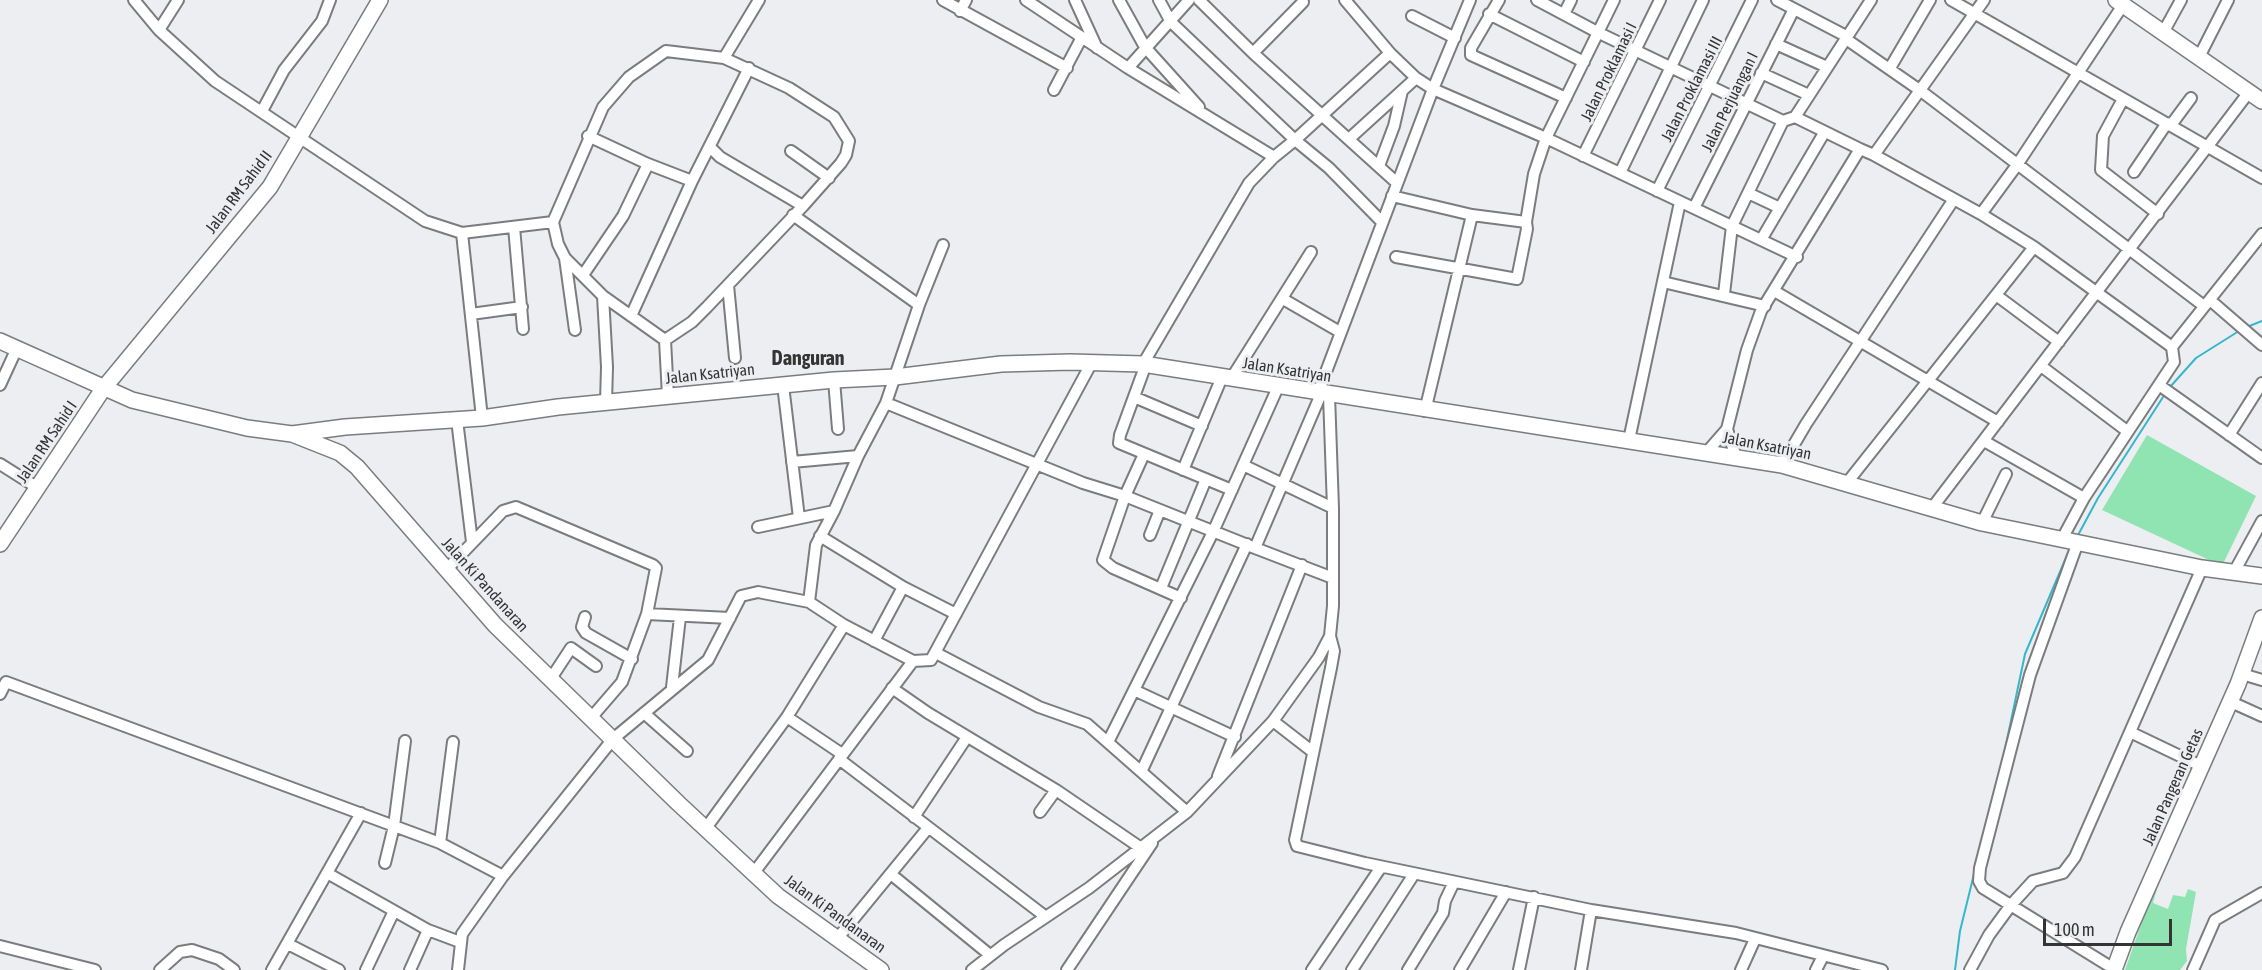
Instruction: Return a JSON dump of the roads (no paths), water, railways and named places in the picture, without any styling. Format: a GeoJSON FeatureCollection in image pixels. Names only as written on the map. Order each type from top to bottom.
{"type":"FeatureCollection","features":[{"type":"Feature","properties":{"kind":"street"},"geometry":{"type":"LineString","coordinates":[[134,0],[159,30],[215,81],[414,215],[462,233],[553,222]]}},
{"type":"Feature","properties":{"kind":"street"},"geometry":{"type":"LineString","coordinates":[[159,30],[178,0]]}},
{"type":"Feature","properties":{"kind":"street"},"geometry":{"type":"LineString","coordinates":[[262,111],[285,70],[322,21],[330,0]]}},
{"type":"Feature","properties":{"kind":"street","name":"Jalan RM Sahid II"},"geometry":{"type":"LineString","coordinates":[[108,391],[270,187],[301,138],[380,0]]}},
{"type":"Feature","properties":{"kind":"street"},"geometry":{"type":"LineString","coordinates":[[724,58],[759,0]]}},
{"type":"Feature","properties":{"kind":"street"},"geometry":{"type":"LineString","coordinates":[[943,0],[1067,68]]}},
{"type":"Feature","properties":{"kind":"street"},"geometry":{"type":"LineString","coordinates":[[960,11],[966,0]]}},
{"type":"Feature","properties":{"kind":"street"},"geometry":{"type":"LineString","coordinates":[[1026,0],[1128,68],[1274,157]]}},
{"type":"Feature","properties":{"kind":"street"},"geometry":{"type":"LineString","coordinates":[[1075,0],[1098,48]]}},
{"type":"Feature","properties":{"kind":"street"},"geometry":{"type":"LineString","coordinates":[[1119,0],[1145,47],[1207,116]]}},
{"type":"Feature","properties":{"kind":"street"},"geometry":{"type":"LineString","coordinates":[[1159,0],[1171,22],[1295,141],[1329,168],[1382,222]]}},
{"type":"Feature","properties":{"kind":"street"},"geometry":{"type":"LineString","coordinates":[[1128,68],[1189,0]]}},
{"type":"Feature","properties":{"kind":"street"},"geometry":{"type":"LineString","coordinates":[[1198,0],[1397,183]]}},
{"type":"Feature","properties":{"kind":"street"},"geometry":{"type":"LineString","coordinates":[[1142,770],[1251,546],[1284,484],[1323,394],[1340,332],[1433,89],[1470,0]]}},
{"type":"Feature","properties":{"kind":"street"},"geometry":{"type":"LineString","coordinates":[[1499,0],[1471,48],[1471,55],[1566,98]]}},
{"type":"Feature","properties":{"kind":"street"},"geometry":{"type":"LineString","coordinates":[[1537,0],[1599,33],[1783,121]]}},
{"type":"Feature","properties":{"kind":"street"},"geometry":{"type":"LineString","coordinates":[[1564,14],[1571,0]]}},
{"type":"Feature","properties":{"kind":"street"},"geometry":{"type":"LineString","coordinates":[[1396,257],[1517,279],[1527,235],[1526,222],[1534,174],[1546,138],[1614,0]]}},
{"type":"Feature","properties":{"kind":"street","name":"Jalan Proklamasi I"},"geometry":{"type":"LineString","coordinates":[[1583,156],[1637,51],[1660,0]]}},
{"type":"Feature","properties":{"kind":"street"},"geometry":{"type":"LineString","coordinates":[[1620,173],[1673,67],[1703,0]]}},
{"type":"Feature","properties":{"kind":"street","name":"Jalan Proklamasi III"},"geometry":{"type":"LineString","coordinates":[[1657,191],[1752,0]]}},
{"type":"Feature","properties":{"kind":"street"},"geometry":{"type":"LineString","coordinates":[[1777,0],[1846,37],[1890,68],[2130,249],[2237,323],[2262,345]]}},
{"type":"Feature","properties":{"kind":"street"},"geometry":{"type":"LineString","coordinates":[[1890,68],[1930,0]]}},
{"type":"Feature","properties":{"kind":"street"},"geometry":{"type":"LineString","coordinates":[[1951,0],[1976,12],[2079,74],[2262,178]]}},
{"type":"Feature","properties":{"kind":"street"},"geometry":{"type":"LineString","coordinates":[[1875,155],[1984,0]]}},
{"type":"Feature","properties":{"kind":"street"},"geometry":{"type":"LineString","coordinates":[[2163,31],[2181,0]]}},
{"type":"Feature","properties":{"kind":"street"},"geometry":{"type":"LineString","coordinates":[[2199,57],[2228,0]]}},
{"type":"Feature","properties":{"kind":"street"},"geometry":{"type":"LineString","coordinates":[[1346,1],[1390,53],[1416,78],[1433,89],[1546,138],[1797,257]]}},
{"type":"Feature","properties":{"kind":"street"},"geometry":{"type":"LineString","coordinates":[[1253,53],[1303,2]]}},
{"type":"Feature","properties":{"kind":"street"},"geometry":{"type":"LineString","coordinates":[[1724,294],[1732,226],[1783,121],[1795,117],[1866,2]]}},
{"type":"Feature","properties":{"kind":"street"},"geometry":{"type":"LineString","coordinates":[[1981,214],[2018,165],[2079,74],[2120,2],[2262,101]]}},
{"type":"Feature","properties":{"kind":"street","name":"Jalan Perjuangan I"},"geometry":{"type":"LineString","coordinates":[[1694,208],[1794,9]]}},
{"type":"Feature","properties":{"kind":"street"},"geometry":{"type":"LineString","coordinates":[[1489,15],[1584,62]]}},
{"type":"Feature","properties":{"kind":"street"},"geometry":{"type":"LineString","coordinates":[[1412,16],[1455,38]]}},
{"type":"Feature","properties":{"kind":"street"},"geometry":{"type":"LineString","coordinates":[[1054,90],[1082,38]]}},
{"type":"Feature","properties":{"kind":"street"},"geometry":{"type":"LineString","coordinates":[[1776,44],[1827,67]]}},
{"type":"Feature","properties":{"kind":"street"},"geometry":{"type":"LineString","coordinates":[[575,330],[565,258],[558,244],[553,222],[588,136],[603,107],[616,91],[659,54],[678,51],[724,58],[749,68],[822,108],[845,131],[849,141],[846,155],[829,178],[692,322],[665,340]]}},
{"type":"Feature","properties":{"kind":"street"},"geometry":{"type":"LineString","coordinates":[[1232,490],[1118,442],[1144,364],[1243,191],[1274,157],[1295,141],[1390,53]]}},
{"type":"Feature","properties":{"kind":"street"},"geometry":{"type":"LineString","coordinates":[[631,316],[692,181],[711,148],[749,68]]}},
{"type":"Feature","properties":{"kind":"street"},"geometry":{"type":"LineString","coordinates":[[1761,73],[1809,95]]}},
{"type":"Feature","properties":{"kind":"street"},"geometry":{"type":"LineString","coordinates":[[1350,138],[1416,78]]}},
{"type":"Feature","properties":{"kind":"street"},"geometry":{"type":"LineString","coordinates":[[1379,166],[1394,126],[1402,91]]}},
{"type":"Feature","properties":{"kind":"street"},"geometry":{"type":"LineString","coordinates":[[1932,508],[2158,214],[2248,92]]}},
{"type":"Feature","properties":{"kind":"street"},"geometry":{"type":"LineString","coordinates":[[2134,172],[2191,98]]}},
{"type":"Feature","properties":{"kind":"street"},"geometry":{"type":"LineString","coordinates":[[2123,99],[2103,136],[2101,168],[2104,174],[2158,214]]}},
{"type":"Feature","properties":{"kind":"street"},"geometry":{"type":"LineString","coordinates":[[1795,117],[1824,133],[1875,155],[1981,214],[2034,248],[2172,347]]}},
{"type":"Feature","properties":{"kind":"street"},"geometry":{"type":"LineString","coordinates":[[1761,240],[1824,133]]}},
{"type":"Feature","properties":{"kind":"street"},"geometry":{"type":"LineString","coordinates":[[588,136],[648,164],[692,181]]}},
{"type":"Feature","properties":{"kind":"street"},"geometry":{"type":"LineString","coordinates":[[711,148],[720,157],[803,206]]}},
{"type":"Feature","properties":{"kind":"street"},"geometry":{"type":"LineString","coordinates":[[1706,453],[1727,429],[1752,332],[1765,306],[1776,292],[1860,149]]}},
{"type":"Feature","properties":{"kind":"street"},"geometry":{"type":"LineString","coordinates":[[792,151],[829,178]]}},
{"type":"Feature","properties":{"kind":"street"},"geometry":{"type":"LineString","coordinates":[[583,275],[623,216],[648,164]]}},
{"type":"Feature","properties":{"kind":"street"},"geometry":{"type":"LineString","coordinates":[[1748,194],[1780,208]]}},
{"type":"Feature","properties":{"kind":"street"},"geometry":{"type":"LineString","coordinates":[[1392,196],[1472,215],[1526,222]]}},
{"type":"Feature","properties":{"kind":"street"},"geometry":{"type":"LineString","coordinates":[[1782,465],[1806,423],[1954,199]]}},
{"type":"Feature","properties":{"kind":"street"},"geometry":{"type":"LineString","coordinates":[[1629,440],[1680,202]]}},
{"type":"Feature","properties":{"kind":"street"},"geometry":{"type":"LineString","coordinates":[[793,215],[919,305]]}},
{"type":"Feature","properties":{"kind":"street"},"geometry":{"type":"LineString","coordinates":[[1425,411],[1472,215]]}},
{"type":"Feature","properties":{"kind":"street"},"geometry":{"type":"LineString","coordinates":[[514,226],[524,329]]}},
{"type":"Feature","properties":{"kind":"street"},"geometry":{"type":"LineString","coordinates":[[462,233],[482,418]]}},
{"type":"Feature","properties":{"kind":"street"},"geometry":{"type":"LineString","coordinates":[[2114,970],[1981,886],[1978,873],[2030,675],[2084,498],[2127,431],[2164,388],[2174,362],[2172,347],[2262,234]]}},
{"type":"Feature","properties":{"kind":"street"},"geometry":{"type":"LineString","coordinates":[[809,602],[814,551],[858,456],[886,403],[919,305],[943,245]]}},
{"type":"Feature","properties":{"kind":"street"},"geometry":{"type":"LineString","coordinates":[[1846,484],[2034,248]]}},
{"type":"Feature","properties":{"kind":"street"},"geometry":{"type":"LineString","coordinates":[[1183,470],[1226,378],[1283,299],[1311,252]]}},
{"type":"Feature","properties":{"kind":"street"},"geometry":{"type":"LineString","coordinates":[[565,258],[603,296],[665,340]]}},
{"type":"Feature","properties":{"kind":"street"},"geometry":{"type":"LineString","coordinates":[[1663,282],[1724,294],[1765,306]]}},
{"type":"Feature","properties":{"kind":"street"},"geometry":{"type":"LineString","coordinates":[[728,285],[735,358]]}},
{"type":"Feature","properties":{"kind":"street"},"geometry":{"type":"LineString","coordinates":[[1776,292],[1998,423]]}},
{"type":"Feature","properties":{"kind":"street"},"geometry":{"type":"LineString","coordinates":[[1996,295],[2059,342]]}},
{"type":"Feature","properties":{"kind":"street"},"geometry":{"type":"LineString","coordinates":[[603,296],[607,367],[606,403]]}},
{"type":"Feature","properties":{"kind":"street"},"geometry":{"type":"LineString","coordinates":[[1283,299],[1340,332]]}},
{"type":"Feature","properties":{"kind":"street"},"geometry":{"type":"LineString","coordinates":[[471,314],[522,307]]}},
{"type":"Feature","properties":{"kind":"street"},"geometry":{"type":"LineString","coordinates":[[665,340],[668,396]]}},
{"type":"Feature","properties":{"kind":"street","name":"Jalan Ki Pandanaran"},"geometry":{"type":"LineString","coordinates":[[0,341],[78,375],[108,391],[197,417],[292,434],[340,453],[357,467],[495,625],[550,680],[778,896],[880,970]]}},
{"type":"Feature","properties":{"kind":"street"},"geometry":{"type":"LineString","coordinates":[[0,385],[17,348]]}},
{"type":"Feature","properties":{"kind":"street"},"geometry":{"type":"LineString","coordinates":[[458,970],[460,942],[465,929],[503,876],[613,739],[672,687],[695,673],[708,660],[741,596],[749,592],[809,602],[844,625],[914,661],[929,662],[936,653],[1092,362]]}},
{"type":"Feature","properties":{"kind":"street","name":"Jalan Ksatriyan"},"geometry":{"type":"LineString","coordinates":[[292,434],[345,427],[482,418],[668,396],[834,380],[894,377],[1001,364],[1092,362],[1144,364],[1425,411],[1629,440],[1782,465],[1982,523],[2232,574],[2262,576]]}},
{"type":"Feature","properties":{"kind":"street"},"geometry":{"type":"LineString","coordinates":[[2041,366],[2127,431]]}},
{"type":"Feature","properties":{"kind":"street"},"geometry":{"type":"LineString","coordinates":[[834,380],[838,429]]}},
{"type":"Feature","properties":{"kind":"street"},"geometry":{"type":"LineString","coordinates":[[2229,435],[2262,383]]}},
{"type":"Feature","properties":{"kind":"street"},"geometry":{"type":"LineString","coordinates":[[783,385],[799,518]]}},
{"type":"Feature","properties":{"kind":"street"},"geometry":{"type":"LineString","coordinates":[[1108,742],[1136,691],[1213,532],[1278,387]]}},
{"type":"Feature","properties":{"kind":"street"},"geometry":{"type":"LineString","coordinates":[[2164,388],[2262,458]]}},
{"type":"Feature","properties":{"kind":"street","name":"Jalan RM Sahid I"},"geometry":{"type":"LineString","coordinates":[[0,544],[94,403],[108,391]]}},
{"type":"Feature","properties":{"kind":"street"},"geometry":{"type":"LineString","coordinates":[[1323,394],[1334,508],[1330,636],[1332,661],[1296,844],[1381,867],[1755,939],[1882,970]]}},
{"type":"Feature","properties":{"kind":"street"},"geometry":{"type":"LineString","coordinates":[[1134,397],[1202,426]]}},
{"type":"Feature","properties":{"kind":"street"},"geometry":{"type":"LineString","coordinates":[[886,403],[1036,465],[1125,496],[1333,578]]}},
{"type":"Feature","properties":{"kind":"street"},"geometry":{"type":"LineString","coordinates":[[457,420],[472,542]]}},
{"type":"Feature","properties":{"kind":"street"},"geometry":{"type":"LineString","coordinates":[[340,453],[340,439],[345,427]]}},
{"type":"Feature","properties":{"kind":"street"},"geometry":{"type":"LineString","coordinates":[[1727,429],[1736,457]]}},
{"type":"Feature","properties":{"kind":"street"},"geometry":{"type":"LineString","coordinates":[[1984,441],[2084,498]]}},
{"type":"Feature","properties":{"kind":"street"},"geometry":{"type":"LineString","coordinates":[[1144,454],[1103,554],[1104,562],[1181,598]]}},
{"type":"Feature","properties":{"kind":"street"},"geometry":{"type":"LineString","coordinates":[[792,462],[858,456]]}},
{"type":"Feature","properties":{"kind":"street"},"geometry":{"type":"LineString","coordinates":[[0,464],[38,488]]}},
{"type":"Feature","properties":{"kind":"street"},"geometry":{"type":"LineString","coordinates":[[1243,465],[1334,508]]}},
{"type":"Feature","properties":{"kind":"street"},"geometry":{"type":"LineString","coordinates":[[1982,523],[2006,474]]}},
{"type":"Feature","properties":{"kind":"street"},"geometry":{"type":"LineString","coordinates":[[1161,588],[1206,479]]}},
{"type":"Feature","properties":{"kind":"street"},"geometry":{"type":"LineString","coordinates":[[447,569],[503,511],[516,507],[656,568],[647,614],[632,659],[622,682],[591,718]]}},
{"type":"Feature","properties":{"kind":"street"},"geometry":{"type":"LineString","coordinates":[[1150,535],[1160,510]]}},
{"type":"Feature","properties":{"kind":"street"},"geometry":{"type":"LineString","coordinates":[[758,527],[834,511]]}},
{"type":"Feature","properties":{"kind":"street"},"geometry":{"type":"LineString","coordinates":[[2232,574],[2262,521]]}},
{"type":"Feature","properties":{"kind":"street"},"geometry":{"type":"LineString","coordinates":[[820,536],[903,587],[956,614]]}},
{"type":"Feature","properties":{"kind":"street"},"geometry":{"type":"LineString","coordinates":[[1217,779],[1302,565]]}},
{"type":"Feature","properties":{"kind":"street"},"geometry":{"type":"LineString","coordinates":[[1970,970],[2010,905],[2036,879],[2063,873],[2069,867],[2202,568]]}},
{"type":"Feature","properties":{"kind":"street"},"geometry":{"type":"LineString","coordinates":[[874,641],[903,587]]}},
{"type":"Feature","properties":{"kind":"street"},"geometry":{"type":"LineString","coordinates":[[647,614],[730,618]]}},
{"type":"Feature","properties":{"kind":"street"},"geometry":{"type":"LineString","coordinates":[[585,617],[582,627],[586,633],[632,659]]}},
{"type":"Feature","properties":{"kind":"street"},"geometry":{"type":"LineString","coordinates":[[672,687],[680,617]]}},
{"type":"Feature","properties":{"kind":"street","name":"Jalan Pangeran Getas"},"geometry":{"type":"LineString","coordinates":[[2114,970],[2132,922],[2242,674],[2262,618]]}},
{"type":"Feature","properties":{"kind":"street"},"geometry":{"type":"LineString","coordinates":[[706,828],[787,717],[844,625]]}},
{"type":"Feature","properties":{"kind":"street"},"geometry":{"type":"LineString","coordinates":[[972,970],[1187,812],[1274,722],[1316,662],[1330,636]]}},
{"type":"Feature","properties":{"kind":"street"},"geometry":{"type":"LineString","coordinates":[[550,680],[571,648],[596,666]]}},
{"type":"Feature","properties":{"kind":"street"},"geometry":{"type":"LineString","coordinates":[[936,653],[1039,706],[1082,721],[1142,770],[1187,812]]}},
{"type":"Feature","properties":{"kind":"street"},"geometry":{"type":"LineString","coordinates":[[753,874],[914,661]]}},
{"type":"Feature","properties":{"kind":"street"},"geometry":{"type":"LineString","coordinates":[[2242,674],[2262,680]]}},
{"type":"Feature","properties":{"kind":"street"},"geometry":{"type":"LineString","coordinates":[[0,694],[3,681],[440,843],[503,876]]}},
{"type":"Feature","properties":{"kind":"street"},"geometry":{"type":"LineString","coordinates":[[892,688],[1056,790],[1141,848]]}},
{"type":"Feature","properties":{"kind":"street"},"geometry":{"type":"LineString","coordinates":[[1136,691],[1234,737]]}},
{"type":"Feature","properties":{"kind":"street"},"geometry":{"type":"LineString","coordinates":[[2230,702],[2262,716]]}},
{"type":"Feature","properties":{"kind":"street"},"geometry":{"type":"LineString","coordinates":[[644,713],[687,751]]}},
{"type":"Feature","properties":{"kind":"street"},"geometry":{"type":"LineString","coordinates":[[787,717],[841,756],[928,828],[1046,917]]}},
{"type":"Feature","properties":{"kind":"street"},"geometry":{"type":"LineString","coordinates":[[1274,722],[1313,752]]}},
{"type":"Feature","properties":{"kind":"street"},"geometry":{"type":"LineString","coordinates":[[2130,732],[2202,767]]}},
{"type":"Feature","properties":{"kind":"street"},"geometry":{"type":"LineString","coordinates":[[914,817],[967,736]]}},
{"type":"Feature","properties":{"kind":"street"},"geometry":{"type":"LineString","coordinates":[[385,863],[394,826],[405,741]]}},
{"type":"Feature","properties":{"kind":"street"},"geometry":{"type":"LineString","coordinates":[[440,843],[453,742]]}},
{"type":"Feature","properties":{"kind":"street"},"geometry":{"type":"LineString","coordinates":[[1040,812],[1056,790]]}},
{"type":"Feature","properties":{"kind":"street"},"geometry":{"type":"LineString","coordinates":[[272,970],[361,813]]}},
{"type":"Feature","properties":{"kind":"street"},"geometry":{"type":"LineString","coordinates":[[837,939],[892,875],[928,828]]}},
{"type":"Feature","properties":{"kind":"street"},"geometry":{"type":"LineString","coordinates":[[1067,970],[1158,835]]}},
{"type":"Feature","properties":{"kind":"street"},"geometry":{"type":"LineString","coordinates":[[1312,970],[1381,867]]}},
{"type":"Feature","properties":{"kind":"street"},"geometry":{"type":"LineString","coordinates":[[327,873],[428,930],[460,942]]}},
{"type":"Feature","properties":{"kind":"street"},"geometry":{"type":"LineString","coordinates":[[1352,970],[1414,874]]}},
{"type":"Feature","properties":{"kind":"street"},"geometry":{"type":"LineString","coordinates":[[892,875],[990,955]]}},
{"type":"Feature","properties":{"kind":"street"},"geometry":{"type":"LineString","coordinates":[[1408,970],[1443,913],[1445,901],[1454,882]]}},
{"type":"Feature","properties":{"kind":"street"},"geometry":{"type":"LineString","coordinates":[[1460,970],[1506,892]]}},
{"type":"Feature","properties":{"kind":"street"},"geometry":{"type":"LineString","coordinates":[[2193,970],[2215,920],[2262,893]]}},
{"type":"Feature","properties":{"kind":"street"},"geometry":{"type":"LineString","coordinates":[[1519,970],[1534,897]]}},
{"type":"Feature","properties":{"kind":"street"},"geometry":{"type":"LineString","coordinates":[[1581,970],[1591,909]]}},
{"type":"Feature","properties":{"kind":"street"},"geometry":{"type":"LineString","coordinates":[[366,970],[394,910]]}},
{"type":"Feature","properties":{"kind":"street"},"geometry":{"type":"LineString","coordinates":[[410,970],[428,930]]}},
{"type":"Feature","properties":{"kind":"street"},"geometry":{"type":"LineString","coordinates":[[1741,970],[1755,939]]}},
{"type":"Feature","properties":{"kind":"street"},"geometry":{"type":"LineString","coordinates":[[288,944],[339,970]]}},
{"type":"Feature","properties":{"kind":"street"},"geometry":{"type":"LineString","coordinates":[[0,946],[95,970]]}},
{"type":"Feature","properties":{"kind":"street"},"geometry":{"type":"LineString","coordinates":[[160,970],[180,952],[192,950],[219,959],[234,970]]}},
{"type":"Feature","properties":{"kind":"street"},"geometry":{"type":"LineString","coordinates":[[1816,970],[1823,956]]}},
{"type":"Feature","properties":{"kind":"waterway"},"geometry":{"type":"LineString","coordinates":[[2247,327],[2262,321]]}},
{"type":"Feature","properties":{"kind":"waterway"},"geometry":{"type":"LineString","coordinates":[[2170,387],[2196,358],[2239,331]]}},
{"type":"Feature","properties":{"kind":"waterway"},"geometry":{"type":"LineString","coordinates":[[2077,537],[2098,498],[2165,394]]}},
{"type":"Feature","properties":{"kind":"waterway"},"geometry":{"type":"LineString","coordinates":[[2004,754],[2025,654],[2068,553]]}},
{"type":"Feature","properties":{"kind":"waterway"},"geometry":{"type":"LineString","coordinates":[[1955,970],[1960,931],[1975,870]]}},
{"type":"Feature","properties":{"kind":"district","name":"Danguran"},"geometry":{"type":"Point","coordinates":[808,359]}}]}
